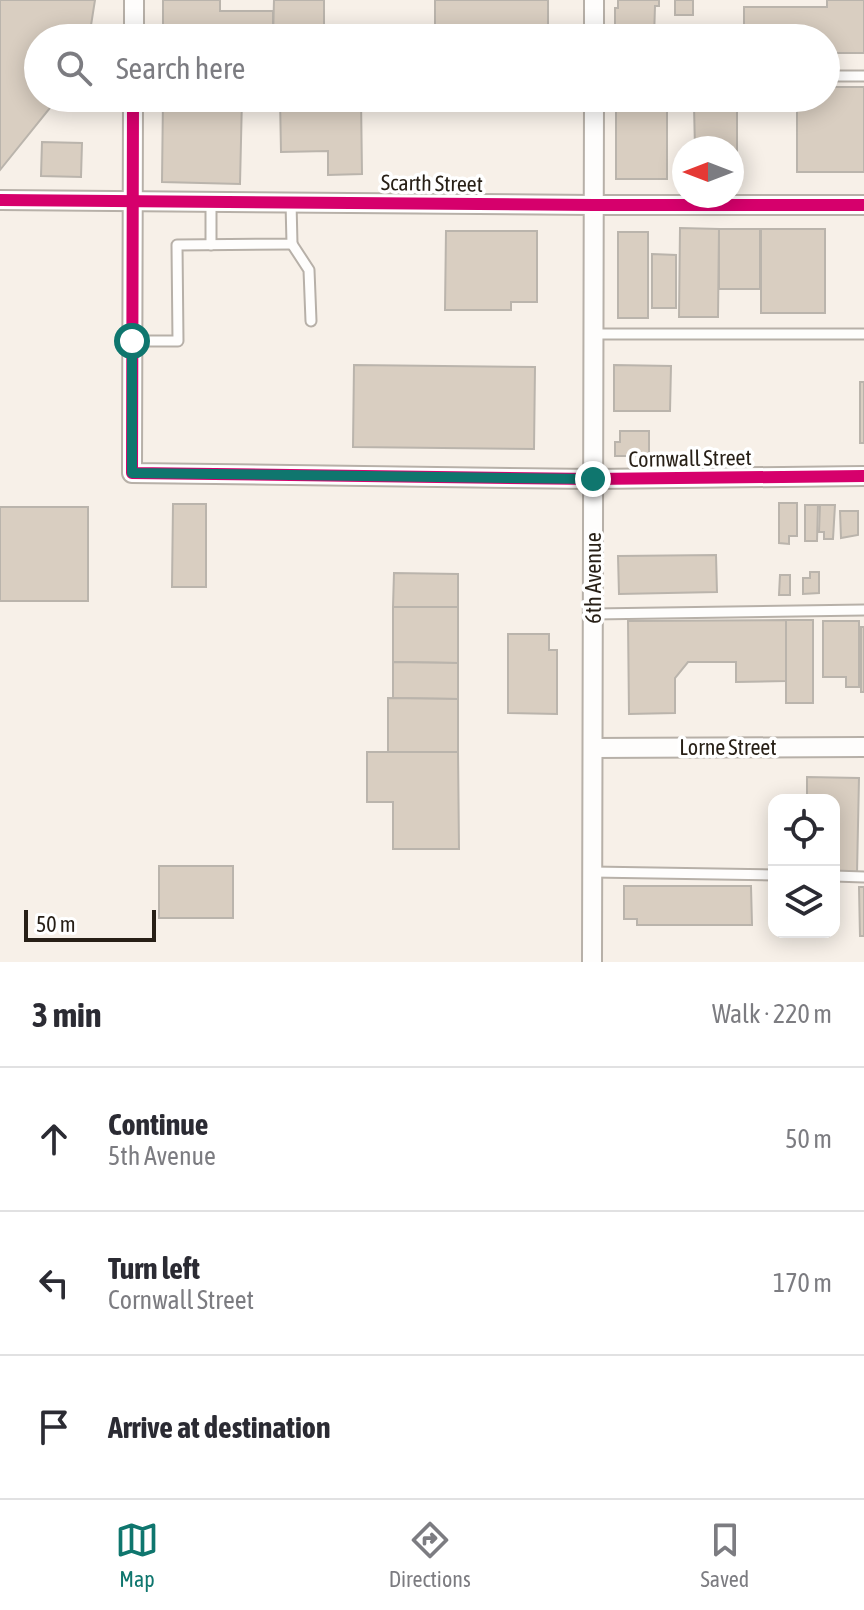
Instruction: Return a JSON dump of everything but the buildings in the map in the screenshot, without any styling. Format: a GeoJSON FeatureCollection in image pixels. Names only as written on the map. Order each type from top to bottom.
{"type":"FeatureCollection","features":[{"type":"Feature","properties":{"kind":"street"},"geometry":{"type":"LineString","coordinates":[[134,0],[134,24]]}},
{"type":"Feature","properties":{"kind":"street"},"geometry":{"type":"LineString","coordinates":[[594,0],[594,24]]}},
{"type":"Feature","properties":{"kind":"street"},"geometry":{"type":"LineString","coordinates":[[132,341],[133,112]]}},
{"type":"Feature","properties":{"kind":"street","name":"6th Avenue"},"geometry":{"type":"LineString","coordinates":[[592,962],[594,112]]}},
{"type":"Feature","properties":{"kind":"street","name":"Scarth Street"},"geometry":{"type":"LineString","coordinates":[[0,200],[864,205]]}},
{"type":"Feature","properties":{"kind":"street","name":"Cornwall Street"},"geometry":{"type":"LineString","coordinates":[[132,341],[132,473],[593,479],[864,476]]}},
{"type":"Feature","properties":{"kind":"street","name":"Lorne Street"},"geometry":{"type":"LineString","coordinates":[[593,748],[864,747]]}},
{"type":"Feature","properties":{"kind":"lane"},"geometry":{"type":"LineString","coordinates":[[840,76],[864,76]]}},
{"type":"Feature","properties":{"kind":"lane"},"geometry":{"type":"LineString","coordinates":[[211,201],[211,245]]}},
{"type":"Feature","properties":{"kind":"lane"},"geometry":{"type":"LineString","coordinates":[[291,202],[292,244],[309,270],[311,321]]}},
{"type":"Feature","properties":{"kind":"lane"},"geometry":{"type":"LineString","coordinates":[[132,341],[178,341],[177,245],[292,244]]}},
{"type":"Feature","properties":{"kind":"lane"},"geometry":{"type":"LineString","coordinates":[[594,334],[864,334]]}},
{"type":"Feature","properties":{"kind":"lane"},"geometry":{"type":"LineString","coordinates":[[593,614],[864,610]]}},
{"type":"Feature","properties":{"kind":"lane"},"geometry":{"type":"LineString","coordinates":[[592,872],[768,875]]}},
{"type":"Feature","properties":{"kind":"lane"},"geometry":{"type":"LineString","coordinates":[[840,876],[864,877]]}},
{"type":"Feature","properties":{"kind":"cycle path"},"geometry":{"type":"LineString","coordinates":[[133,112],[132,473],[593,479],[864,476]]}},
{"type":"Feature","properties":{"kind":"cycle path"},"geometry":{"type":"LineString","coordinates":[[0,200],[864,205]]}},
{"type":"Feature","properties":{"kind":"route"},"geometry":{"type":"LineString","coordinates":[[132,341],[132,473],[593,479]]}}]}
